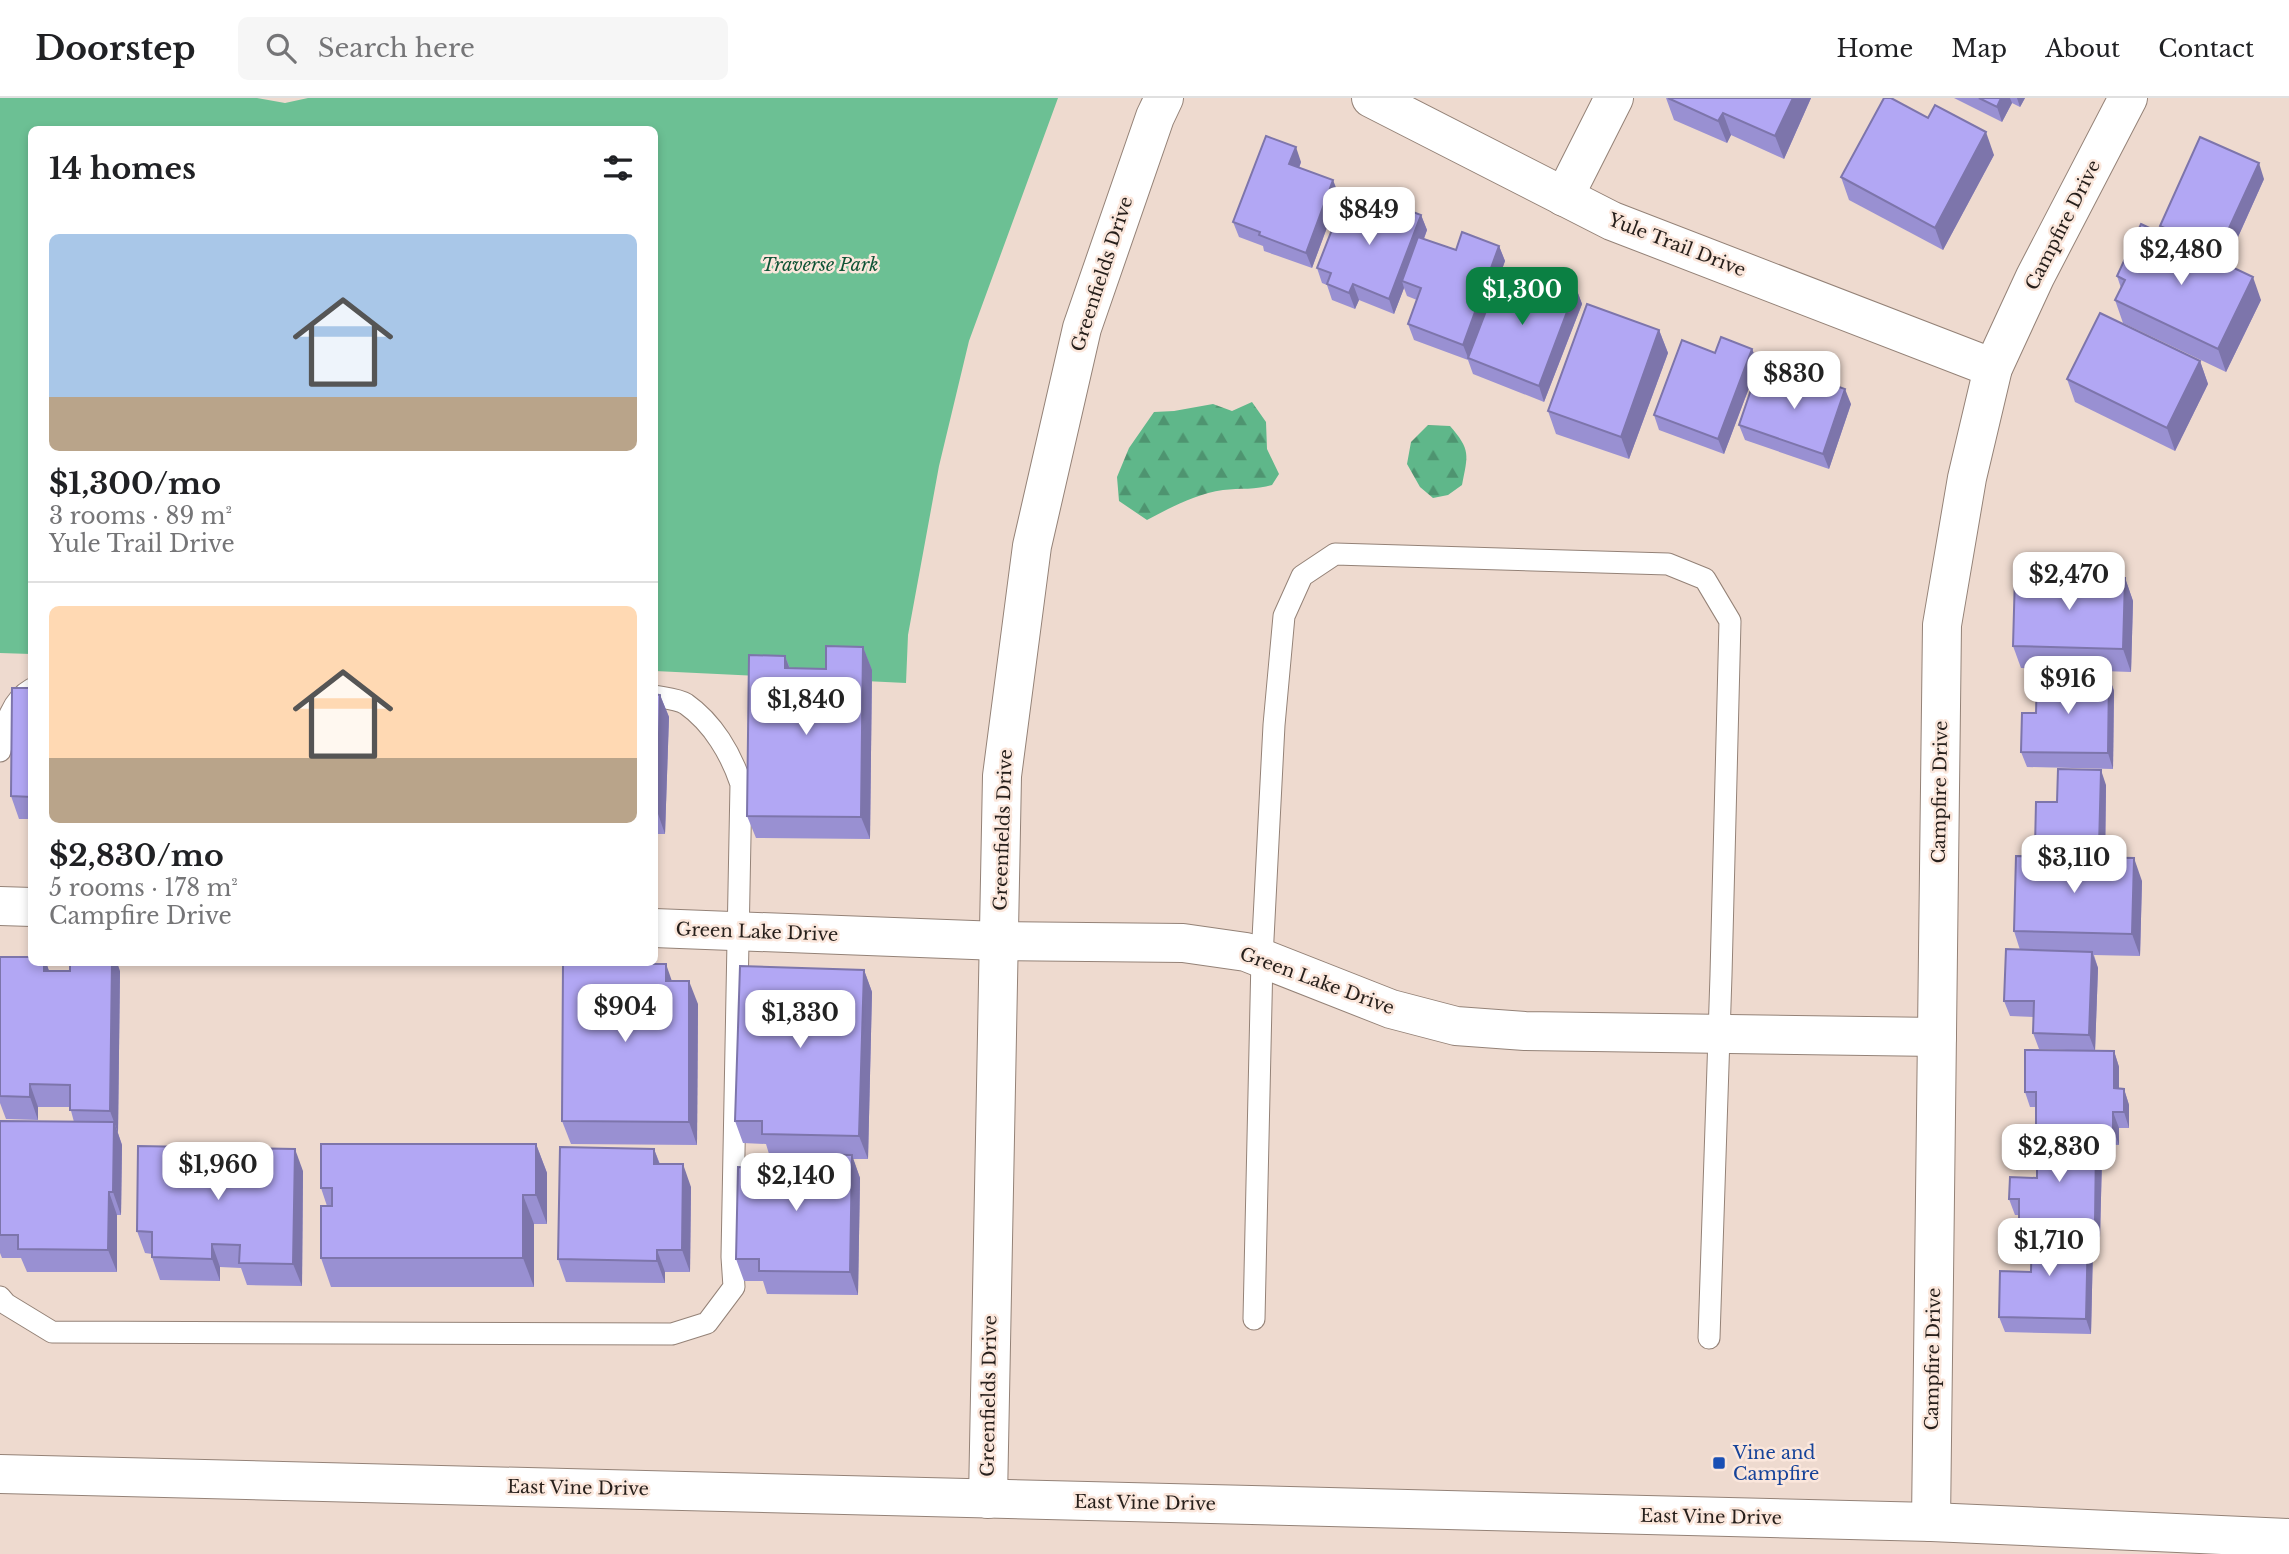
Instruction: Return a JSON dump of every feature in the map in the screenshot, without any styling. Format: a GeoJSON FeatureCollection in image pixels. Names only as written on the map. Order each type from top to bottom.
{"type":"FeatureCollection","features":[{"type":"Feature","properties":{"kind":"street","name":"Greenfields Drive"},"geometry":{"type":"LineString","coordinates":[[988,1499],[1002,776],[1032,546],[1082,328],[1164,98]]}},
{"type":"Feature","properties":{"kind":"street","name":"Yule Trail Drive"},"geometry":{"type":"LineString","coordinates":[[1371,98],[1612,221],[1993,368]]}},
{"type":"Feature","properties":{"kind":"street"},"geometry":{"type":"LineString","coordinates":[[1564,197],[1614,98]]}},
{"type":"Feature","properties":{"kind":"street","name":"Campfire Drive"},"geometry":{"type":"LineString","coordinates":[[1931,1522],[1942,625],[1966,478],[1993,368],[2035,277],[2127,98]]}},
{"type":"Feature","properties":{"kind":"street"},"geometry":{"type":"LineString","coordinates":[[0,905],[28,907]]}},
{"type":"Feature","properties":{"kind":"street","name":"Green Lake Drive"},"geometry":{"type":"LineString","coordinates":[[658,928],[999,941],[1183,943],[1246,952],[1391,1009],[1456,1026],[1525,1031],[1937,1037]]}},
{"type":"Feature","properties":{"kind":"street","name":"East Vine Drive"},"geometry":{"type":"LineString","coordinates":[[0,1474],[1931,1522],[2289,1538]]}},
{"type":"Feature","properties":{"kind":"lane"},"geometry":{"type":"LineString","coordinates":[[1254,1319],[1262,958],[1274,724],[1284,616],[1302,576],[1335,554],[1668,564],[1705,579],[1730,621],[1709,1338]]}},
{"type":"Feature","properties":{"kind":"lane"},"geometry":{"type":"LineString","coordinates":[[0,751],[8,714],[28,691]]}},
{"type":"Feature","properties":{"kind":"lane"},"geometry":{"type":"LineString","coordinates":[[0,1297],[6,1304],[52,1332],[672,1334],[707,1323],[734,1287],[732,1257],[741,784],[734,761],[709,725],[684,703],[658,697]]}},
{"type":"Feature","properties":{"kind":"green space","name":"Traverse Park"},"geometry":{"type":"Polygon","coordinates":[[[0,98],[257,98],[285,103],[308,98],[1058,98],[969,341],[939,466],[908,635],[906,683],[658,671],[658,126],[28,126],[28,654],[0,653],[0,98]]]}},
{"type":"Feature","properties":{"kind":"green space"},"geometry":{"type":"Polygon","coordinates":[[[1252,402],[1266,422],[1267,449],[1279,474],[1272,485],[1203,495],[1147,520],[1119,501],[1117,477],[1129,448],[1154,412],[1213,404],[1232,411],[1252,402]]]}},
{"type":"Feature","properties":{"kind":"green space"},"geometry":{"type":"Polygon","coordinates":[[[1428,425],[1450,426],[1462,441],[1466,453],[1462,485],[1448,495],[1433,498],[1420,487],[1407,464],[1411,442],[1428,425]]]}},
{"type":"Feature","properties":{"kind":"building"},"geometry":{"type":"Polygon","coordinates":[[[1668,98],[1793,98],[1775,136],[1723,113],[1718,121],[1668,98]]]}},
{"type":"Feature","properties":{"kind":"building"},"geometry":{"type":"Polygon","coordinates":[[[1884,98],[1891,98],[1928,118],[1935,105],[1986,132],[1935,228],[1841,177],[1884,98]]]}},
{"type":"Feature","properties":{"kind":"building"},"geometry":{"type":"Polygon","coordinates":[[[1979,98],[2001,98],[1997,107],[1979,98]]]}},
{"type":"Feature","properties":{"kind":"building"},"geometry":{"type":"Polygon","coordinates":[[[1266,136],[1296,147],[1289,164],[1333,180],[1306,253],[1233,222],[1266,136]]]}},
{"type":"Feature","properties":{"kind":"building"},"geometry":{"type":"Polygon","coordinates":[[[2200,137],[2259,163],[2218,252],[2160,226],[2200,137]]]}},
{"type":"Feature","properties":{"kind":"building"},"geometry":{"type":"Polygon","coordinates":[[[1383,198],[1421,215],[1389,299],[1353,284],[1349,293],[1327,284],[1331,273],[1317,268],[1344,199],[1378,212],[1383,198]]]}},
{"type":"Feature","properties":{"kind":"building"},"geometry":{"type":"Polygon","coordinates":[[[2141,224],[2253,277],[2218,349],[2115,300],[2125,280],[2117,276],[2141,224]]]}},
{"type":"Feature","properties":{"kind":"building"},"geometry":{"type":"Polygon","coordinates":[[[1462,232],[1499,246],[1463,345],[1408,324],[1421,288],[1402,281],[1418,237],[1456,250],[1462,232]]]}},
{"type":"Feature","properties":{"kind":"building"},"geometry":{"type":"Polygon","coordinates":[[[1501,272],[1542,288],[1546,277],[1576,288],[1539,386],[1468,358],[1501,272]]]}},
{"type":"Feature","properties":{"kind":"building"},"geometry":{"type":"Polygon","coordinates":[[[1587,304],[1659,330],[1621,437],[1548,411],[1587,304]]]}},
{"type":"Feature","properties":{"kind":"building"},"geometry":{"type":"Polygon","coordinates":[[[2100,313],[2200,361],[2167,428],[2067,379],[2100,313]]]}},
{"type":"Feature","properties":{"kind":"building"},"geometry":{"type":"Polygon","coordinates":[[[1721,337],[1752,349],[1718,439],[1654,415],[1682,340],[1715,353],[1721,337]]]}},
{"type":"Feature","properties":{"kind":"building"},"geometry":{"type":"Polygon","coordinates":[[[1800,373],[1845,389],[1823,454],[1739,425],[1755,378],[1794,391],[1800,373]]]}},
{"type":"Feature","properties":{"kind":"building"},"geometry":{"type":"Polygon","coordinates":[[[2015,575],[2125,578],[2123,649],[2013,646],[2015,575]]]}},
{"type":"Feature","properties":{"kind":"building"},"geometry":{"type":"Polygon","coordinates":[[[826,646],[863,647],[861,817],[747,816],[749,655],[785,656],[785,668],[826,669],[826,646]]]}},
{"type":"Feature","properties":{"kind":"building"},"geometry":{"type":"Polygon","coordinates":[[[2037,674],[2109,676],[2108,753],[2021,752],[2022,713],[2036,713],[2037,674]]]}},
{"type":"Feature","properties":{"kind":"building"},"geometry":{"type":"Polygon","coordinates":[[[12,688],[28,688],[28,797],[11,796],[12,688]]]}},
{"type":"Feature","properties":{"kind":"building"},"geometry":{"type":"Polygon","coordinates":[[[658,695],[660,695],[658,772],[658,695]]]}},
{"type":"Feature","properties":{"kind":"building"},"geometry":{"type":"Polygon","coordinates":[[[2058,769],[2101,770],[2099,847],[2035,846],[2036,802],[2057,802],[2058,769]]]}},
{"type":"Feature","properties":{"kind":"building"},"geometry":{"type":"Polygon","coordinates":[[[2016,856],[2134,858],[2132,934],[2014,931],[2016,856]]]}},
{"type":"Feature","properties":{"kind":"building"},"geometry":{"type":"Polygon","coordinates":[[[2006,949],[2092,952],[2089,1035],[2033,1033],[2034,1001],[2004,1001],[2006,949]]]}},
{"type":"Feature","properties":{"kind":"building"},"geometry":{"type":"Polygon","coordinates":[[[0,957],[28,957],[28,966],[44,966],[44,971],[70,971],[70,966],[112,966],[110,1111],[70,1110],[70,1085],[30,1084],[30,1097],[0,1096],[0,957]]]}},
{"type":"Feature","properties":{"kind":"building"},"geometry":{"type":"Polygon","coordinates":[[[666,964],[666,981],[689,981],[689,1122],[562,1121],[563,966],[666,964]]]}},
{"type":"Feature","properties":{"kind":"building"},"geometry":{"type":"Polygon","coordinates":[[[740,966],[864,970],[859,1136],[762,1134],[762,1121],[735,1121],[740,966]]]}},
{"type":"Feature","properties":{"kind":"building"},"geometry":{"type":"Polygon","coordinates":[[[2025,1050],[2114,1051],[2114,1088],[2124,1089],[2124,1112],[2113,1112],[2113,1129],[2036,1129],[2036,1092],[2025,1092],[2025,1050]]]}},
{"type":"Feature","properties":{"kind":"building"},"geometry":{"type":"Polygon","coordinates":[[[0,1121],[114,1122],[113,1192],[109,1192],[108,1250],[18,1249],[18,1235],[0,1235],[0,1121]]]}},
{"type":"Feature","properties":{"kind":"building"},"geometry":{"type":"Polygon","coordinates":[[[2037,1142],[2096,1143],[2095,1222],[2019,1220],[2019,1199],[2009,1199],[2010,1177],[2037,1178],[2037,1142]]]}},
{"type":"Feature","properties":{"kind":"building"},"geometry":{"type":"Polygon","coordinates":[[[321,1144],[536,1144],[536,1195],[523,1195],[523,1258],[321,1258],[321,1206],[332,1206],[332,1188],[321,1188],[321,1144]]]}},
{"type":"Feature","properties":{"kind":"building"},"geometry":{"type":"Polygon","coordinates":[[[138,1146],[295,1149],[293,1264],[239,1263],[240,1245],[212,1244],[212,1259],[152,1257],[152,1232],[137,1231],[138,1146]]]}},
{"type":"Feature","properties":{"kind":"building"},"geometry":{"type":"Polygon","coordinates":[[[560,1147],[654,1149],[654,1164],[683,1164],[682,1250],[657,1250],[657,1261],[558,1259],[560,1147]]]}},
{"type":"Feature","properties":{"kind":"building"},"geometry":{"type":"Polygon","coordinates":[[[765,1154],[852,1155],[850,1272],[759,1271],[759,1259],[736,1259],[738,1167],[764,1168],[765,1154]]]}},
{"type":"Feature","properties":{"kind":"building"},"geometry":{"type":"Polygon","coordinates":[[[2032,1229],[2088,1230],[2086,1319],[1999,1317],[2000,1271],[2031,1272],[2032,1229]]]}},
{"type":"Feature","properties":{"kind":"place","name":"Vine and Campfire"},"geometry":{"type":"Point","coordinates":[1719,1463]}}]}
